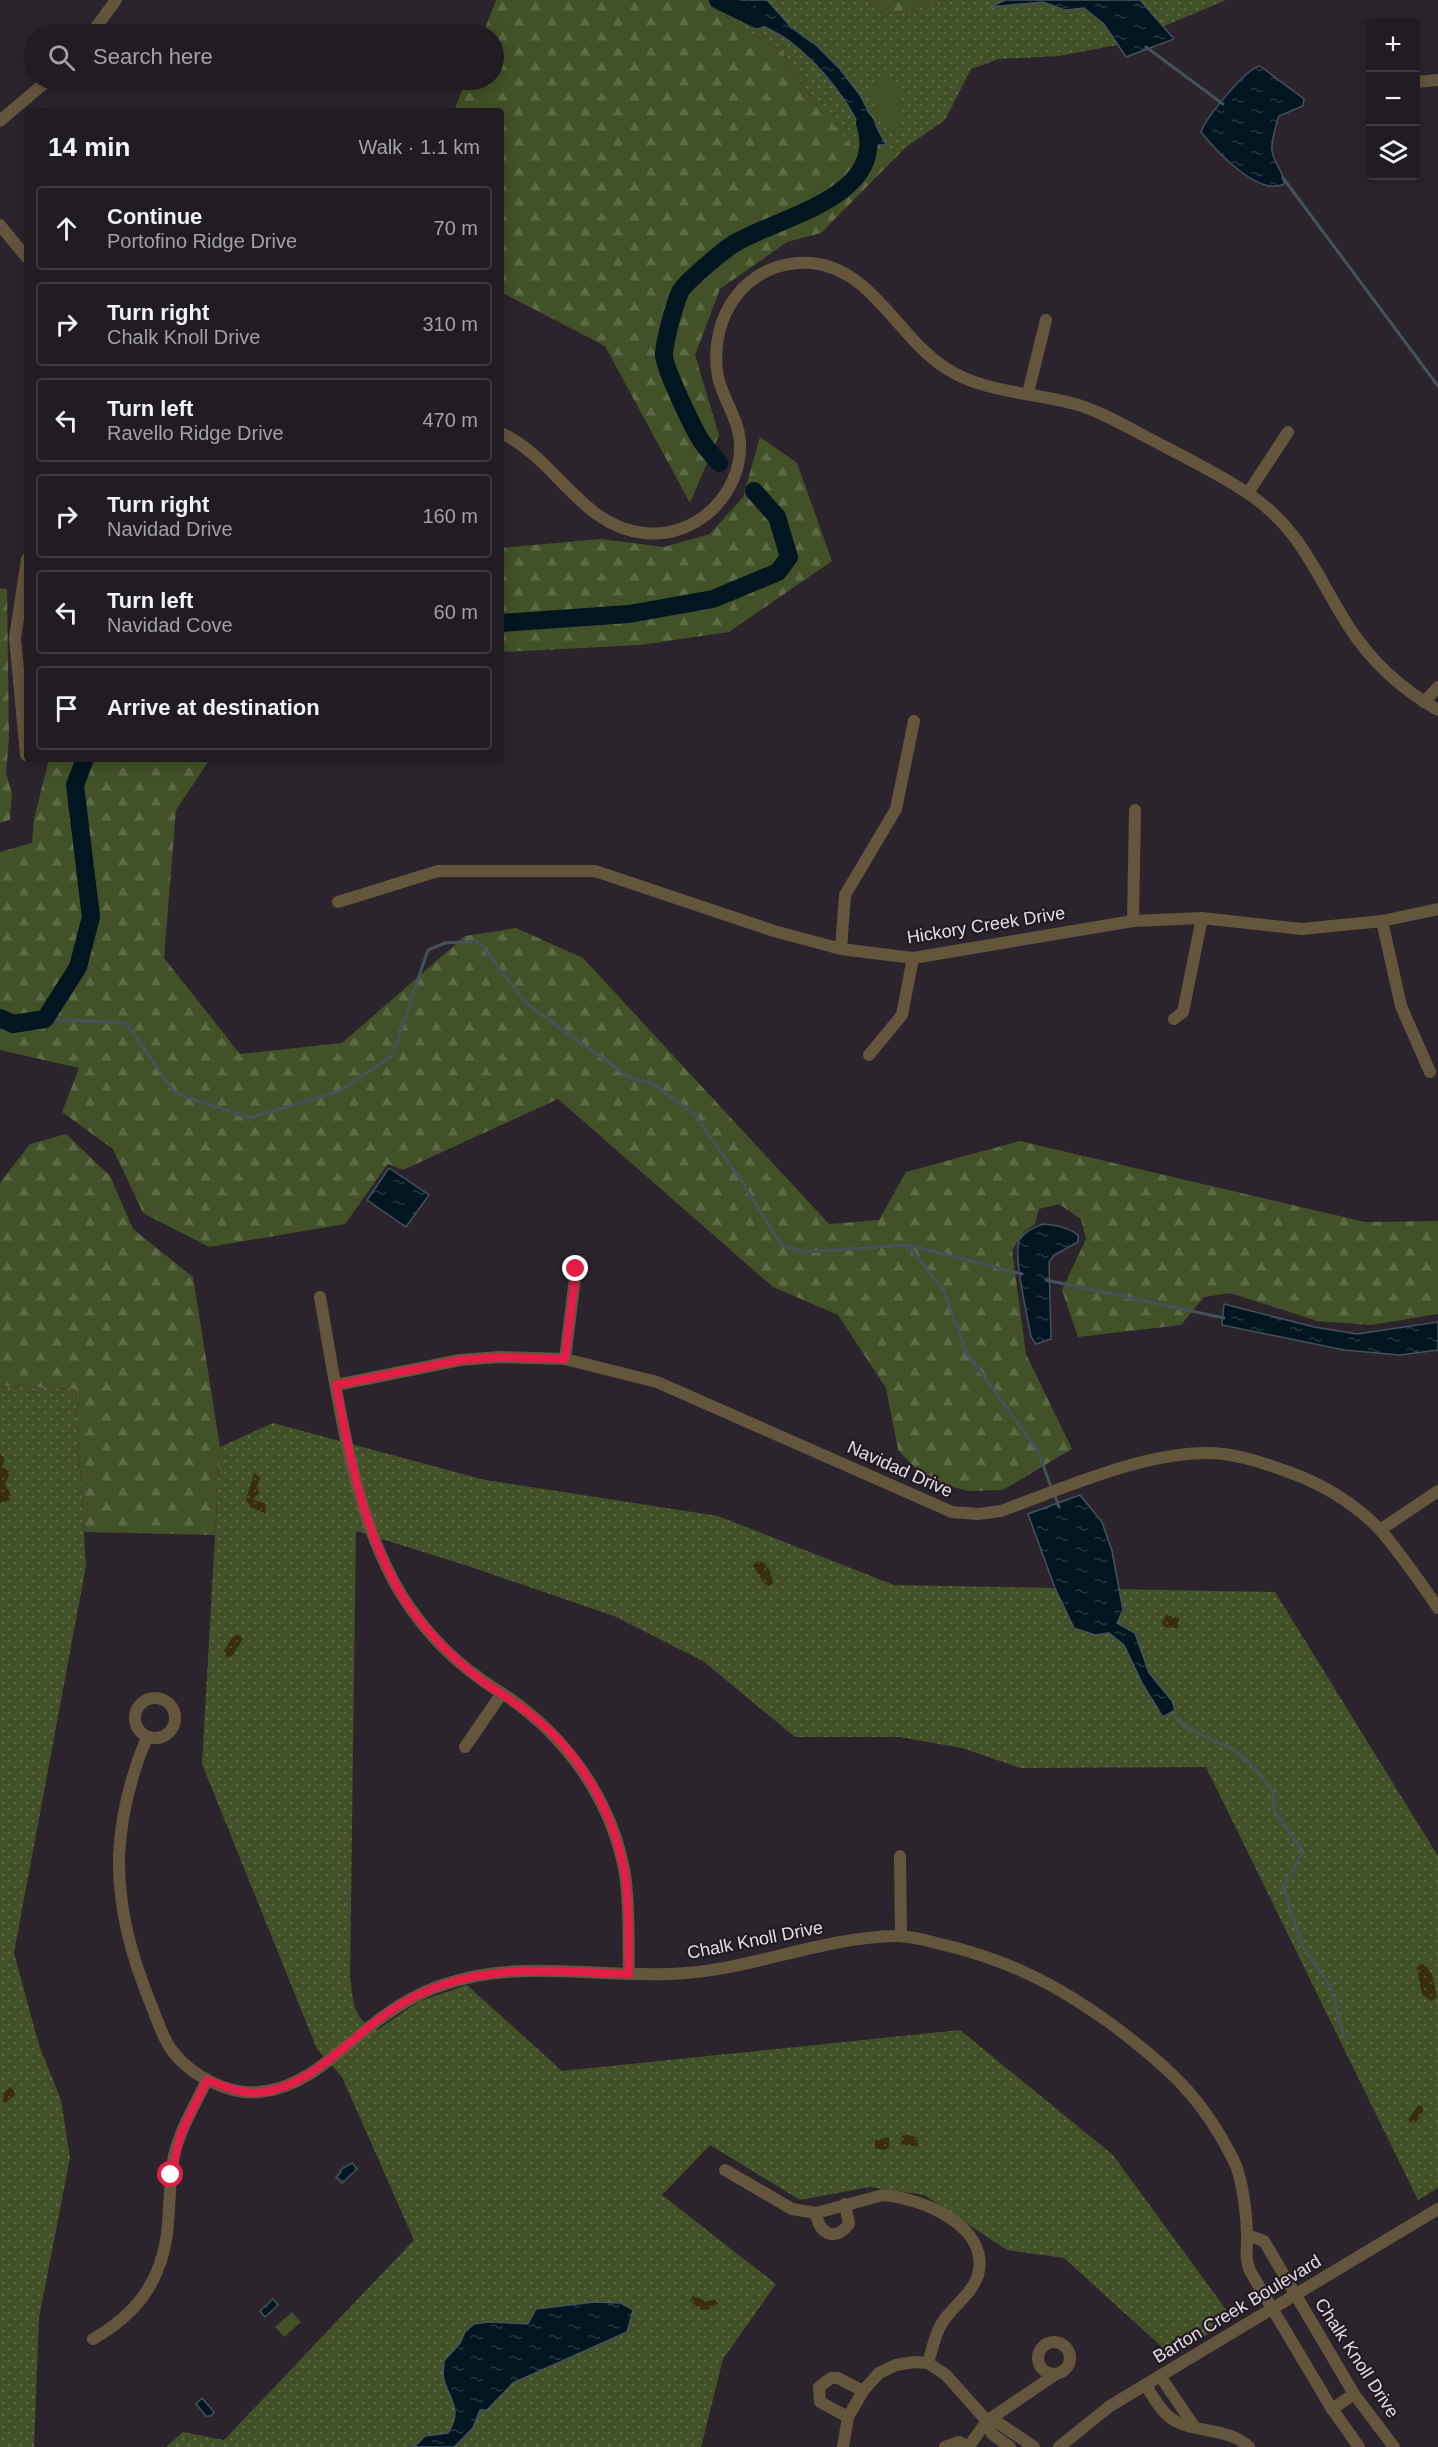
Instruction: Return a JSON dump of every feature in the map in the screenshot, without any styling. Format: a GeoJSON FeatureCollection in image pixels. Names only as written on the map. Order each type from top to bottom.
{"type":"FeatureCollection","features":[{"type":"Feature","properties":{"kind":"street"},"geometry":{"type":"LineString","coordinates":[[98,24],[116,0]]}},
{"type":"Feature","properties":{"kind":"street"},"geometry":{"type":"LineString","coordinates":[[1420,81],[1438,80]]}},
{"type":"Feature","properties":{"kind":"street"},"geometry":{"type":"LineString","coordinates":[[0,121],[36,90]]}},
{"type":"Feature","properties":{"kind":"street"},"geometry":{"type":"LineString","coordinates":[[0,225],[24,254]]}},
{"type":"Feature","properties":{"kind":"street"},"geometry":{"type":"LineString","coordinates":[[504,436],[533,452],[595,515],[612,526],[654,534],[689,526],[718,505],[727,493],[738,463],[738,425],[719,382],[716,358],[720,324],[727,308],[740,291],[771,270],[790,264],[812,263],[836,269],[869,291],[921,350],[946,369],[988,386],[1077,405],[1113,420],[1248,493],[1296,537],[1312,559],[1349,627],[1364,648],[1389,675],[1438,710]]}},
{"type":"Feature","properties":{"kind":"street"},"geometry":{"type":"LineString","coordinates":[[1028,393],[1046,320]]}},
{"type":"Feature","properties":{"kind":"street"},"geometry":{"type":"LineString","coordinates":[[1248,493],[1288,432]]}},
{"type":"Feature","properties":{"kind":"street"},"geometry":{"type":"LineString","coordinates":[[24,578],[15,638],[24,734]]}},
{"type":"Feature","properties":{"kind":"street"},"geometry":{"type":"LineString","coordinates":[[1424,702],[1438,687]]}},
{"type":"Feature","properties":{"kind":"street"},"geometry":{"type":"LineString","coordinates":[[841,949],[845,895],[896,809],[914,722]]}},
{"type":"Feature","properties":{"kind":"street"},"geometry":{"type":"LineString","coordinates":[[1133,921],[1135,810]]}},
{"type":"Feature","properties":{"kind":"street","name":"Hickory Creek Drive"},"geometry":{"type":"LineString","coordinates":[[338,902],[438,871],[595,871],[774,931],[841,949],[913,958],[1133,921],[1202,918],[1302,929],[1382,921],[1438,909]]}},
{"type":"Feature","properties":{"kind":"street"},"geometry":{"type":"LineString","coordinates":[[1174,1019],[1183,1012],[1202,918]]}},
{"type":"Feature","properties":{"kind":"street"},"geometry":{"type":"LineString","coordinates":[[1382,921],[1401,1006],[1430,1072]]}},
{"type":"Feature","properties":{"kind":"street"},"geometry":{"type":"LineString","coordinates":[[870,1055],[902,1015],[913,958]]}},
{"type":"Feature","properties":{"kind":"street"},"geometry":{"type":"LineString","coordinates":[[565,1359],[577,1262]]}},
{"type":"Feature","properties":{"kind":"street"},"geometry":{"type":"LineString","coordinates":[[320,1297],[347,1448],[378,1547],[389,1572],[415,1614],[442,1647],[479,1679],[502,1693],[557,1738],[585,1775],[602,1803],[625,1874],[629,1974]]}},
{"type":"Feature","properties":{"kind":"street","name":"Navidad Drive"},"geometry":{"type":"LineString","coordinates":[[336,1385],[460,1360],[500,1357],[565,1359],[657,1382],[952,1512],[978,1514],[1001,1511],[1115,1471],[1194,1454],[1224,1454],[1251,1459],[1296,1474],[1325,1488],[1380,1530],[1438,1608]]}},
{"type":"Feature","properties":{"kind":"street"},"geometry":{"type":"LineString","coordinates":[[1380,1530],[1438,1491]]}},
{"type":"Feature","properties":{"kind":"street"},"geometry":{"type":"LineString","coordinates":[[465,1748],[502,1693]]}},
{"type":"Feature","properties":{"kind":"street","name":"Chalk Knoll Drive"},"geometry":{"type":"LineString","coordinates":[[147,1737],[135,1768],[123,1821],[119,1863],[122,1914],[136,1968],[165,2038],[181,2061],[207,2080],[248,2093],[282,2087],[312,2073],[404,2003],[438,1986],[503,1971],[686,1973],[778,1957],[858,1938],[900,1936],[975,1952],[1034,1974],[1069,1994],[1160,2060],[1192,2094],[1234,2161],[1243,2192],[1247,2235],[1245,2259],[1271,2309],[1332,2409],[1359,2447]]}},
{"type":"Feature","properties":{"kind":"street"},"geometry":{"type":"LineString","coordinates":[[900,1856],[900,1936]]}},
{"type":"Feature","properties":{"kind":"street"},"geometry":{"type":"LineString","coordinates":[[93,2339],[120,2323],[130,2313],[147,2290],[159,2265],[167,2235],[175,2154],[188,2119],[207,2080]]}},
{"type":"Feature","properties":{"kind":"street"},"geometry":{"type":"LineString","coordinates":[[725,2170],[792,2209],[816,2212],[883,2195],[893,2196],[918,2203],[950,2219],[973,2238],[977,2249],[978,2276],[966,2295],[940,2326],[928,2363]]}},
{"type":"Feature","properties":{"kind":"street"},"geometry":{"type":"LineString","coordinates":[[816,2212],[822,2231],[828,2235],[836,2235],[849,2224],[845,2204]]}},
{"type":"Feature","properties":{"kind":"street","name":"Barton Creek Boulevard"},"geometry":{"type":"LineString","coordinates":[[1059,2447],[1110,2406],[1438,2209]]}},
{"type":"Feature","properties":{"kind":"street","name":"Chalk Knoll Drive"},"geometry":{"type":"LineString","coordinates":[[1247,2235],[1264,2241],[1354,2394],[1394,2447]]}},
{"type":"Feature","properties":{"kind":"street"},"geometry":{"type":"LineString","coordinates":[[843,2447],[848,2416],[862,2391],[879,2373],[896,2365],[928,2363],[946,2375],[987,2421],[992,2434],[1009,2446],[1015,2434]]}},
{"type":"Feature","properties":{"kind":"street"},"geometry":{"type":"LineString","coordinates":[[945,2447],[959,2442],[970,2446],[987,2421],[1056,2374]]}},
{"type":"Feature","properties":{"kind":"street"},"geometry":{"type":"LineString","coordinates":[[1160,2376],[1194,2426]]}},
{"type":"Feature","properties":{"kind":"street"},"geometry":{"type":"LineString","coordinates":[[848,2416],[820,2402],[819,2387],[831,2378],[838,2378],[862,2391]]}},
{"type":"Feature","properties":{"kind":"street"},"geometry":{"type":"LineString","coordinates":[[1145,2385],[1167,2415],[1175,2421],[1227,2434],[1249,2447]]}},
{"type":"Feature","properties":{"kind":"street"},"geometry":{"type":"LineString","coordinates":[[1332,2409],[1354,2394]]}},
{"type":"Feature","properties":{"kind":"street"},"geometry":{"type":"LineString","coordinates":[[987,2421],[1000,2424],[1034,2447]]}},
{"type":"Feature","properties":{"kind":"green space"},"geometry":{"type":"Polygon","coordinates":[[[496,0],[703,0],[739,26],[783,52],[813,101],[854,148],[905,148],[821,233],[787,242],[720,289],[695,355],[719,435],[690,503],[605,346],[504,294],[504,108],[455,108],[462,90],[504,90],[504,24],[487,24],[496,0]]]}},
{"type":"Feature","properties":{"kind":"green space"},"geometry":{"type":"Polygon","coordinates":[[[703,0],[865,0],[885,15],[946,0],[1226,0],[1122,44],[1059,56],[999,59],[971,69],[945,120],[905,148],[854,149],[813,101],[783,52],[739,26],[703,0]]]}},
{"type":"Feature","properties":{"kind":"green space"},"geometry":{"type":"Polygon","coordinates":[[[865,0],[946,0],[885,15],[865,0]]]}},
{"type":"Feature","properties":{"kind":"green space"},"geometry":{"type":"Polygon","coordinates":[[[879,77],[890,78],[900,86],[902,116],[896,131],[884,128],[871,91],[871,83],[879,77]]]}},
{"type":"Feature","properties":{"kind":"green space"},"geometry":{"type":"Polygon","coordinates":[[[760,437],[797,463],[832,561],[729,632],[640,645],[504,652],[504,548],[601,539],[664,547],[710,534],[743,497],[760,437]]]}},
{"type":"Feature","properties":{"kind":"green space"},"geometry":{"type":"Polygon","coordinates":[[[0,588],[7,589],[9,737],[6,773],[12,793],[10,820],[0,823],[0,588]]]}},
{"type":"Feature","properties":{"kind":"green space"},"geometry":{"type":"Polygon","coordinates":[[[48,762],[208,762],[176,810],[164,958],[240,1054],[342,1043],[465,936],[516,928],[583,958],[829,1224],[879,1220],[906,1172],[1020,1141],[1365,1222],[1438,1221],[1438,1314],[1371,1325],[1317,1321],[1230,1293],[1204,1297],[1181,1325],[1078,1337],[1062,1290],[1086,1239],[1081,1219],[1059,1204],[1039,1209],[1035,1224],[1024,1232],[1012,1250],[1026,1354],[1072,1449],[1003,1490],[969,1491],[928,1481],[898,1450],[886,1388],[838,1315],[773,1287],[558,1099],[403,1170],[388,1164],[345,1224],[209,1247],[143,1213],[113,1149],[62,1112],[79,1068],[0,1050],[0,852],[32,843],[34,819],[48,762]]]}},
{"type":"Feature","properties":{"kind":"green space"},"geometry":{"type":"Polygon","coordinates":[[[66,1134],[110,1176],[133,1229],[193,1277],[220,1447],[215,1535],[84,1532],[75,1389],[0,1386],[0,1183],[30,1144],[66,1134]]]}},
{"type":"Feature","properties":{"kind":"green space"},"geometry":{"type":"Polygon","coordinates":[[[0,1386],[75,1389],[86,1566],[14,1953],[39,2045],[61,2100],[70,2158],[39,2318],[34,2447],[0,2447],[0,1386]]]}},
{"type":"Feature","properties":{"kind":"green space"},"geometry":{"type":"Polygon","coordinates":[[[273,1423],[485,1480],[718,1516],[894,1585],[1275,1592],[1438,1856],[1438,2188],[1418,2200],[1206,1767],[1020,1768],[962,1748],[899,1737],[795,1737],[703,1661],[614,1616],[465,1565],[356,1531],[350,1977],[353,2002],[362,2020],[377,2030],[420,2001],[467,1985],[562,2071],[960,2030],[1113,2155],[1233,2319],[1172,2356],[1064,2258],[1007,2250],[924,2195],[870,2187],[800,2200],[710,2145],[662,2195],[776,2284],[723,2359],[701,2447],[166,2447],[183,2432],[224,2440],[414,2240],[342,2077],[317,2049],[202,1764],[220,1447],[273,1423]]]}},
{"type":"Feature","properties":{"kind":"green space"},"geometry":{"type":"Polygon","coordinates":[[[292,2312],[301,2322],[284,2337],[275,2327],[292,2312]]]}},
{"type":"Feature","properties":{"kind":"sand"},"geometry":{"type":"Polygon","coordinates":[[[0,1454],[4,1458],[3,1467],[10,1472],[5,1484],[11,1495],[9,1501],[0,1503],[0,1454]]]}},
{"type":"Feature","properties":{"kind":"sand"},"geometry":{"type":"Polygon","coordinates":[[[254,1473],[260,1477],[257,1486],[259,1493],[253,1499],[266,1504],[265,1513],[251,1507],[246,1500],[254,1473]]]}},
{"type":"Feature","properties":{"kind":"sand"},"geometry":{"type":"Polygon","coordinates":[[[757,1561],[763,1562],[771,1572],[773,1583],[769,1586],[764,1583],[753,1566],[757,1561]]]}},
{"type":"Feature","properties":{"kind":"sand"},"geometry":{"type":"Polygon","coordinates":[[[1166,1615],[1179,1618],[1178,1628],[1164,1627],[1162,1622],[1166,1615]]]}},
{"type":"Feature","properties":{"kind":"sand"},"geometry":{"type":"Polygon","coordinates":[[[238,1634],[243,1639],[232,1656],[226,1657],[224,1651],[231,1639],[238,1634]]]}},
{"type":"Feature","properties":{"kind":"sand"},"geometry":{"type":"Polygon","coordinates":[[[1425,1964],[1432,1975],[1437,1997],[1431,2001],[1422,1994],[1417,1968],[1425,1964]]]}},
{"type":"Feature","properties":{"kind":"sand"},"geometry":{"type":"Polygon","coordinates":[[[10,2087],[15,2091],[14,2096],[2,2105],[4,2093],[10,2087]]]}},
{"type":"Feature","properties":{"kind":"sand"},"geometry":{"type":"Polygon","coordinates":[[[1418,2106],[1422,2106],[1423,2111],[1416,2122],[1410,2123],[1408,2119],[1418,2106]]]}},
{"type":"Feature","properties":{"kind":"sand"},"geometry":{"type":"Polygon","coordinates":[[[902,2136],[917,2137],[918,2147],[901,2144],[902,2136]]]}},
{"type":"Feature","properties":{"kind":"sand"},"geometry":{"type":"Polygon","coordinates":[[[889,2137],[889,2148],[883,2150],[875,2148],[875,2140],[889,2137]]]}},
{"type":"Feature","properties":{"kind":"sand"},"geometry":{"type":"Polygon","coordinates":[[[693,2296],[707,2301],[716,2300],[718,2303],[710,2309],[702,2310],[690,2301],[693,2296]]]}},
{"type":"Feature","properties":{"kind":"water"},"geometry":{"type":"Polygon","coordinates":[[[727,0],[767,0],[792,28],[817,46],[840,69],[860,95],[886,145],[868,145],[845,101],[813,61],[801,50],[780,35],[740,13],[727,0]]]}},
{"type":"Feature","properties":{"kind":"water"},"geometry":{"type":"Polygon","coordinates":[[[1005,0],[1140,0],[1174,39],[1126,57],[1104,24],[1084,8],[1065,10],[1043,2],[990,7],[1005,0]]]}},
{"type":"Feature","properties":{"kind":"water"},"geometry":{"type":"Polygon","coordinates":[[[1260,66],[1304,99],[1303,106],[1279,116],[1272,151],[1284,184],[1274,186],[1263,184],[1239,170],[1201,132],[1210,116],[1227,95],[1245,75],[1260,66]]]}},
{"type":"Feature","properties":{"kind":"water"},"geometry":{"type":"Polygon","coordinates":[[[389,1168],[429,1195],[406,1227],[367,1200],[389,1168]]]}},
{"type":"Feature","properties":{"kind":"water"},"geometry":{"type":"Polygon","coordinates":[[[1043,1224],[1070,1230],[1078,1235],[1078,1242],[1054,1255],[1049,1262],[1051,1339],[1036,1344],[1031,1337],[1024,1301],[1018,1246],[1025,1233],[1043,1224]]]}},
{"type":"Feature","properties":{"kind":"water"},"geometry":{"type":"Polygon","coordinates":[[[1224,1304],[1314,1327],[1357,1334],[1438,1322],[1438,1350],[1400,1355],[1344,1350],[1222,1325],[1224,1304]]]}},
{"type":"Feature","properties":{"kind":"water"},"geometry":{"type":"Polygon","coordinates":[[[1080,1495],[1102,1522],[1112,1551],[1123,1610],[1117,1623],[1135,1633],[1149,1673],[1172,1701],[1175,1710],[1163,1717],[1143,1685],[1124,1645],[1109,1633],[1095,1635],[1074,1628],[1055,1588],[1028,1514],[1080,1495]]]}},
{"type":"Feature","properties":{"kind":"water"},"geometry":{"type":"Polygon","coordinates":[[[352,2163],[357,2169],[342,2183],[336,2177],[341,2172],[340,2170],[352,2163]]]}},
{"type":"Feature","properties":{"kind":"water"},"geometry":{"type":"Polygon","coordinates":[[[273,2299],[278,2305],[265,2317],[260,2311],[273,2299]]]}},
{"type":"Feature","properties":{"kind":"water"},"geometry":{"type":"Polygon","coordinates":[[[594,2302],[621,2303],[633,2310],[627,2332],[513,2383],[487,2410],[480,2410],[473,2428],[454,2447],[414,2447],[425,2436],[448,2433],[452,2425],[455,2411],[443,2378],[444,2361],[460,2343],[465,2332],[474,2324],[488,2322],[528,2324],[536,2309],[594,2302]]]}},
{"type":"Feature","properties":{"kind":"water"},"geometry":{"type":"Polygon","coordinates":[[[202,2398],[214,2412],[211,2416],[206,2416],[196,2404],[202,2398]]]}},
{"type":"Feature","properties":{"kind":"waterway"},"geometry":{"type":"LineString","coordinates":[[718,0],[757,19]]}},
{"type":"Feature","properties":{"kind":"waterway"},"geometry":{"type":"LineString","coordinates":[[1146,47],[1223,104]]}},
{"type":"Feature","properties":{"kind":"waterway"},"geometry":{"type":"LineString","coordinates":[[719,463],[698,435],[665,361],[668,331],[680,292],[697,274],[735,243],[803,213],[826,201],[847,186],[861,169],[868,148],[865,123]]}},
{"type":"Feature","properties":{"kind":"waterway"},"geometry":{"type":"LineString","coordinates":[[1283,178],[1438,386]]}},
{"type":"Feature","properties":{"kind":"waterway"},"geometry":{"type":"LineString","coordinates":[[504,623],[629,614],[713,599],[778,572],[789,557],[777,517],[754,491]]}},
{"type":"Feature","properties":{"kind":"waterway"},"geometry":{"type":"LineString","coordinates":[[0,1018],[13,1024],[45,1019],[78,967],[91,917],[75,785],[84,762]]}},
{"type":"Feature","properties":{"kind":"waterway"},"geometry":{"type":"LineString","coordinates":[[45,1019],[126,1023],[175,1093],[249,1118],[340,1091],[392,1056],[428,950],[445,943],[478,941],[528,1005],[630,1078],[652,1083],[694,1114],[740,1179],[782,1246],[806,1252],[908,1245],[1022,1274]]}},
{"type":"Feature","properties":{"kind":"waterway"},"geometry":{"type":"LineString","coordinates":[[908,1245],[944,1291],[966,1352],[1038,1451],[1051,1487]]}},
{"type":"Feature","properties":{"kind":"waterway"},"geometry":{"type":"LineString","coordinates":[[1046,1280],[1224,1318]]}},
{"type":"Feature","properties":{"kind":"waterway"},"geometry":{"type":"LineString","coordinates":[[1054,1493],[1059,1507]]}},
{"type":"Feature","properties":{"kind":"waterway"},"geometry":{"type":"LineString","coordinates":[[1175,1717],[1185,1727],[1236,1751],[1253,1766],[1273,1792],[1274,1810],[1303,1852],[1283,1887],[1301,1944],[1330,1986],[1344,2037]]}},
{"type":"Feature","properties":{"kind":"route"},"geometry":{"type":"LineString","coordinates":[[171,2175],[181,2133],[207,2080],[248,2093],[270,2091],[293,2083],[312,2073],[377,2021],[404,2003],[438,1986],[457,1980],[503,1971],[629,1974],[628,1901],[625,1874],[602,1803],[591,1782],[557,1738],[538,1720],[479,1679],[442,1647],[401,1593],[378,1547],[347,1448],[336,1385],[460,1360],[500,1357],[565,1359],[576,1269]]}}]}
